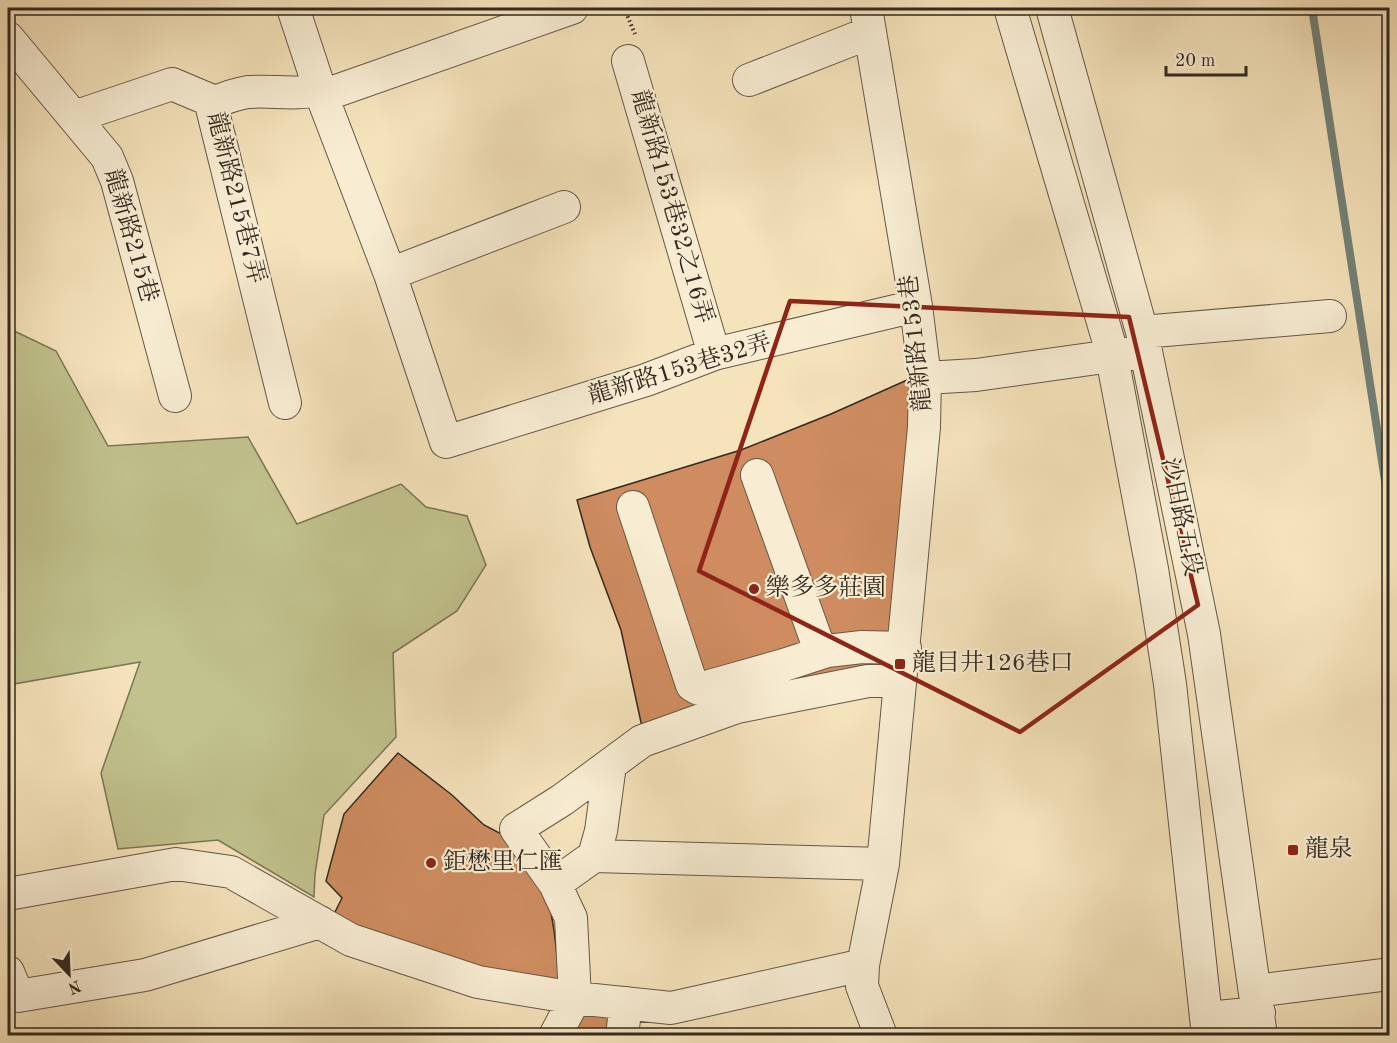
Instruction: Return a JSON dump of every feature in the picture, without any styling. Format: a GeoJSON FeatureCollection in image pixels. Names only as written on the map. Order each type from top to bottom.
{"type":"FeatureCollection","features":[{"type":"Feature","properties":{"kind":"street"},"geometry":{"type":"LineString","coordinates":[[293,8],[321,93],[390,274],[564,207]]}},
{"type":"Feature","properties":{"kind":"street"},"geometry":{"type":"LineString","coordinates":[[211,104],[249,92],[321,93],[572,8]]}},
{"type":"Feature","properties":{"kind":"street","name":"沙田路五段"},"geometry":{"type":"LineString","coordinates":[[1010,8],[1112,357],[1152,569],[1170,684],[1208,1027]]}},
{"type":"Feature","properties":{"kind":"street","name":"沙田路五段"},"geometry":{"type":"LineString","coordinates":[[1052,8],[1144,341],[1204,634],[1259,1013]]}},
{"type":"Feature","properties":{"kind":"street"},"geometry":{"type":"LineString","coordinates":[[749,80],[867,20]]}},
{"type":"Feature","properties":{"kind":"street","name":"龍新路153巷"},"geometry":{"type":"LineString","coordinates":[[867,20],[916,306],[925,378],[924,428],[883,864],[863,965],[862,986],[881,1035]]}},
{"type":"Feature","properties":{"kind":"street","name":"龍新路215巷"},"geometry":{"type":"LineString","coordinates":[[8,38],[107,157],[117,181],[175,396]]}},
{"type":"Feature","properties":{"kind":"street","name":"龍新路153巷32之16弄"},"geometry":{"type":"LineString","coordinates":[[628,61],[714,354]]}},
{"type":"Feature","properties":{"kind":"street","name":"龍新路215巷7弄"},"geometry":{"type":"LineString","coordinates":[[74,117],[172,84],[210,100],[285,403]]}},
{"type":"Feature","properties":{"kind":"street","name":"龍新路153巷32弄"},"geometry":{"type":"LineString","coordinates":[[390,274],[446,442],[646,380],[714,354],[916,306]]}},
{"type":"Feature","properties":{"kind":"street"},"geometry":{"type":"LineString","coordinates":[[925,378],[976,375],[1112,357],[1144,341],[1330,316]]}},
{"type":"Feature","properties":{"kind":"street"},"geometry":{"type":"LineString","coordinates":[[757,475],[820,653]]}},
{"type":"Feature","properties":{"kind":"street"},"geometry":{"type":"LineString","coordinates":[[633,507],[692,685],[699,689],[820,653],[862,647],[904,648]]}},
{"type":"Feature","properties":{"kind":"street"},"geometry":{"type":"LineString","coordinates":[[555,1035],[575,998],[571,918],[555,884],[516,830],[562,800],[642,741],[737,707],[868,681],[900,681]]}},
{"type":"Feature","properties":{"kind":"street"},"geometry":{"type":"LineString","coordinates":[[594,856],[601,831],[610,765]]}},
{"type":"Feature","properties":{"kind":"street"},"geometry":{"type":"LineString","coordinates":[[555,884],[594,856],[883,864]]}},
{"type":"Feature","properties":{"kind":"street"},"geometry":{"type":"LineString","coordinates":[[8,894],[176,864],[231,872],[351,940],[478,982],[575,998],[671,1008],[863,965]]}},
{"type":"Feature","properties":{"kind":"street"},"geometry":{"type":"LineString","coordinates":[[8,972],[18,996],[145,975],[320,922]]}},
{"type":"Feature","properties":{"kind":"street"},"geometry":{"type":"LineString","coordinates":[[1208,1027],[1389,974]]}},
{"type":"Feature","properties":{"kind":"street"},"geometry":{"type":"LineString","coordinates":[[622,1035],[626,1004]]}},
{"type":"Feature","properties":{"kind":"highlighted area"},"geometry":{"type":"Polygon","coordinates":[[[790,301],[1129,317],[1198,605],[1020,732],[699,571],[790,301]]]}},
{"type":"Feature","properties":{"kind":"green space"},"geometry":{"type":"Polygon","coordinates":[[[8,328],[56,351],[108,446],[248,437],[297,524],[401,484],[426,507],[467,516],[486,565],[457,611],[393,653],[396,737],[324,815],[314,897],[218,840],[118,849],[101,773],[140,662],[8,685],[8,328]]]}},
{"type":"Feature","properties":{"kind":"building","name":"樂多多莊園"},"geometry":{"type":"Polygon","coordinates":[[[916,376],[888,671],[642,727],[621,630],[590,547],[577,500],[741,450],[831,414],[916,376]]]}},
{"type":"Feature","properties":{"kind":"building","name":"鉅懋里仁匯"},"geometry":{"type":"Polygon","coordinates":[[[398,753],[452,795],[484,825],[522,845],[547,890],[561,990],[500,977],[330,922],[342,898],[326,881],[344,814],[398,753]]]}},
{"type":"Feature","properties":{"kind":"building"},"geometry":{"type":"Polygon","coordinates":[[[575,998],[626,1003],[625,1036],[555,1036],[575,998]]]}},
{"type":"Feature","properties":{"kind":"waterway"},"geometry":{"type":"LineString","coordinates":[[1312,8],[1390,513]]}},
{"type":"Feature","properties":{"kind":"place","name":"樂多多莊園"},"geometry":{"type":"Point","coordinates":[754,589]}},
{"type":"Feature","properties":{"kind":"place","name":"龍目井126巷口"},"geometry":{"type":"Point","coordinates":[900,664]}},
{"type":"Feature","properties":{"kind":"place","name":"龍泉"},"geometry":{"type":"Point","coordinates":[1293,850]}},
{"type":"Feature","properties":{"kind":"place","name":"鉅懋里仁匯"},"geometry":{"type":"Point","coordinates":[431,863]}}]}
